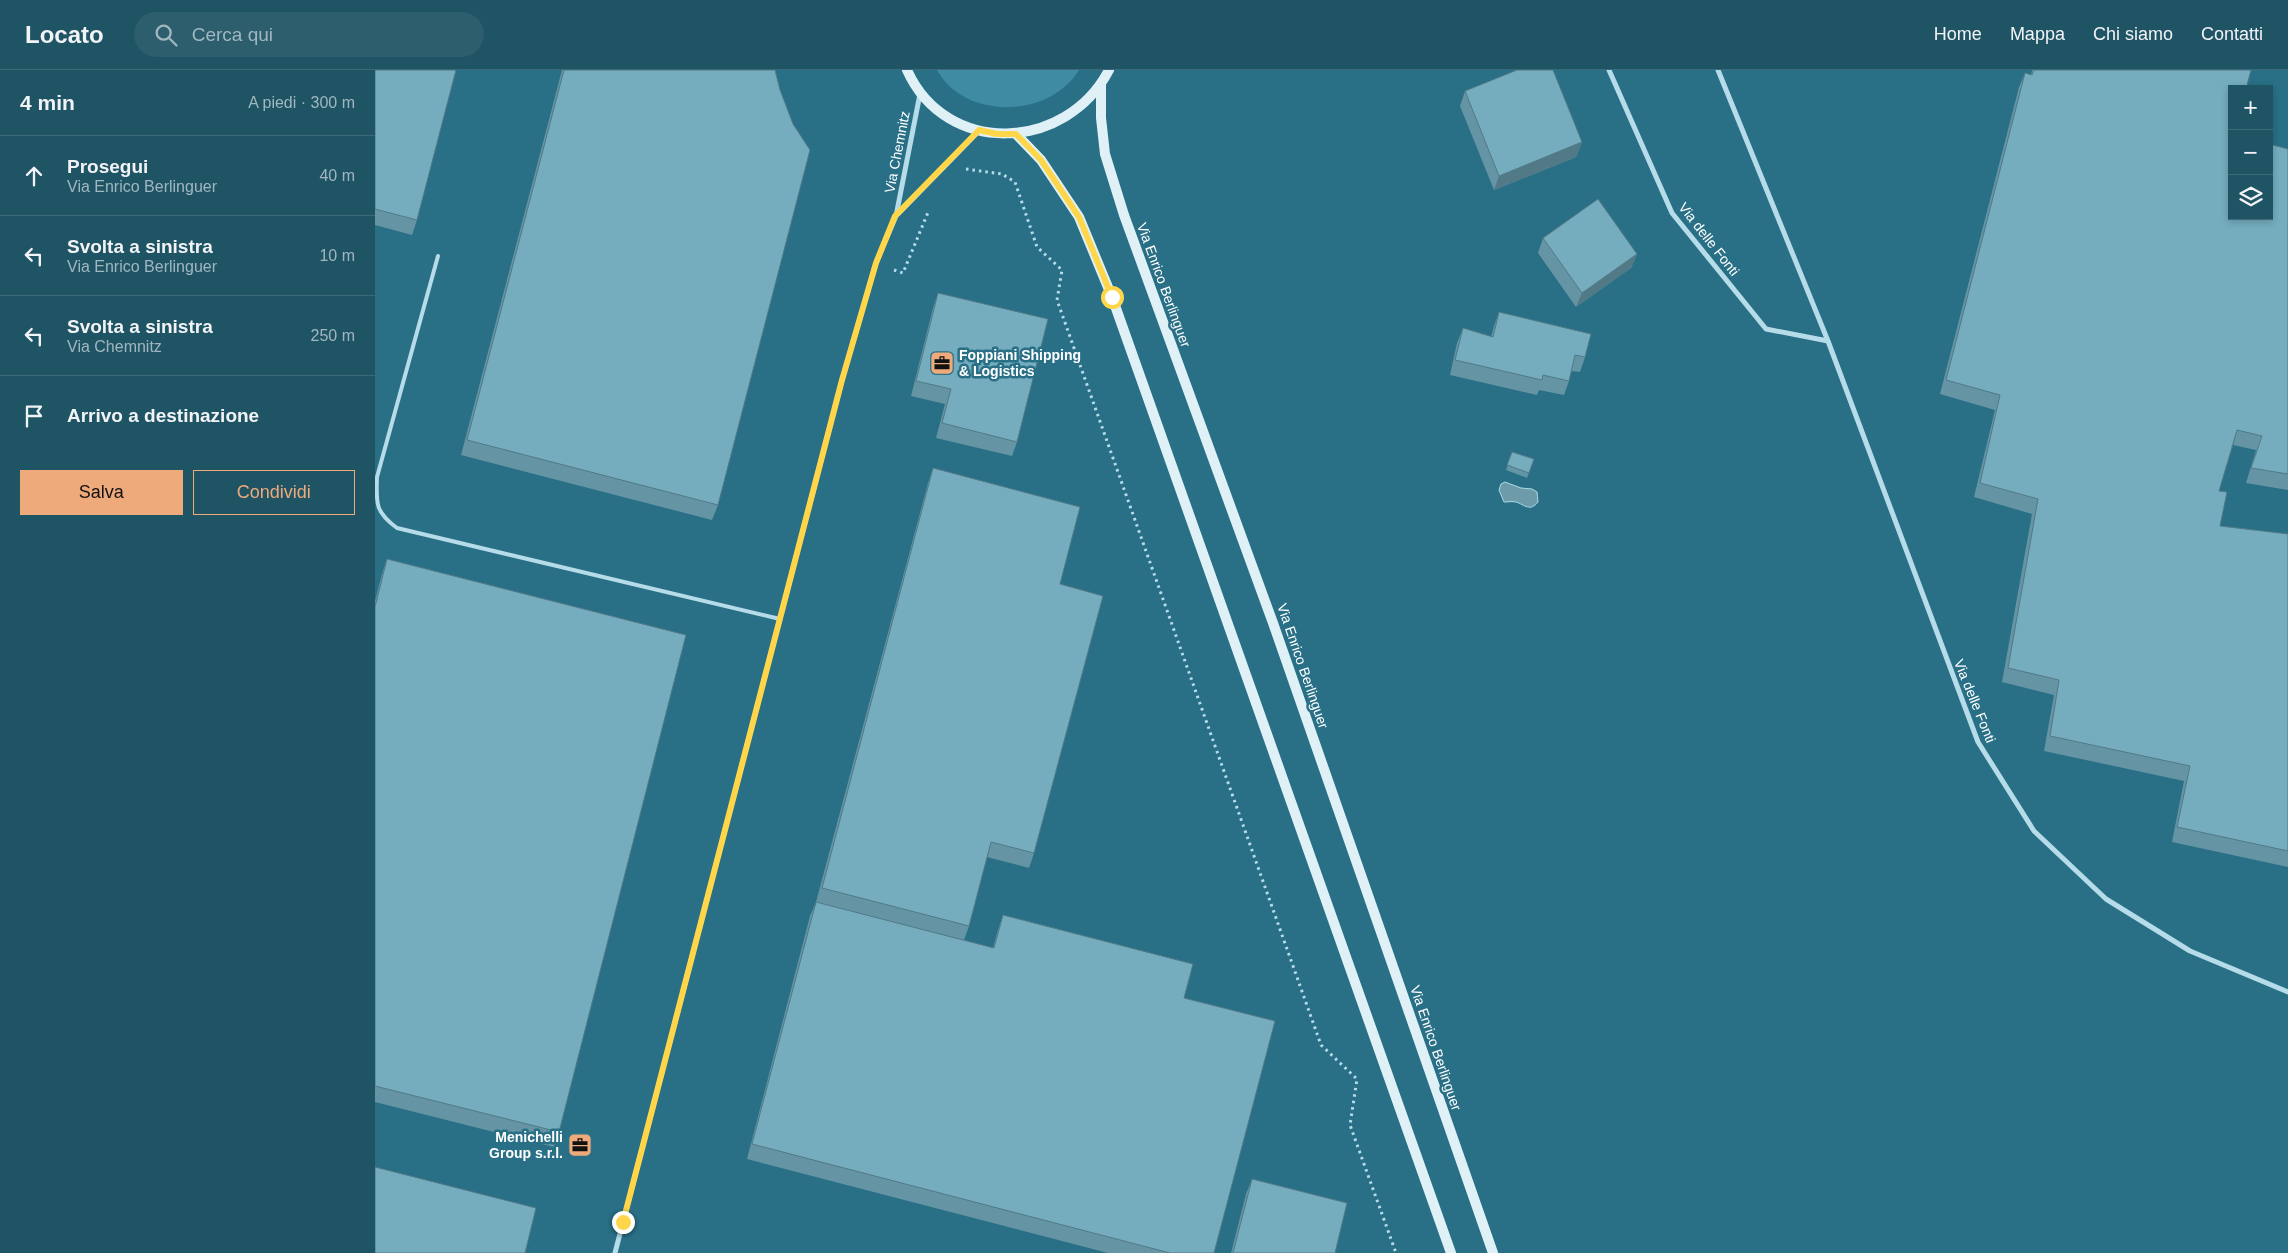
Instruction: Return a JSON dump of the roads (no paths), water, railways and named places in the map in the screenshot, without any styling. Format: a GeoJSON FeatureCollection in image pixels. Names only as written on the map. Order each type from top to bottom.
{"type":"FeatureCollection","features":[{"type":"Feature","properties":{"kind":"main road","name":"Via Enrico Berlinguer"},"geometry":{"type":"LineString","coordinates":[[907,70],[921,92],[947,116],[979,130],[997,134],[1016,134],[1041,129],[1064,119],[1084,104],[1101,85],[1109,70]]}},
{"type":"Feature","properties":{"kind":"main road","name":"Via Enrico Berlinguer"},"geometry":{"type":"LineString","coordinates":[[1101,85],[1101,118],[1105,154],[1124,215],[1273,623],[1493,1253]]}},
{"type":"Feature","properties":{"kind":"main road"},"geometry":{"type":"LineString","coordinates":[[1016,134],[1041,160],[1079,217],[1112,297],[1451,1253]]}},
{"type":"Feature","properties":{"kind":"street","name":"Via delle Fonti"},"geometry":{"type":"LineString","coordinates":[[1609,70],[1672,214],[1767,329],[1828,341]]}},
{"type":"Feature","properties":{"kind":"street","name":"Via delle Fonti"},"geometry":{"type":"LineString","coordinates":[[1718,70],[1828,341],[1978,742],[2034,831],[2106,899],[2190,951],[2288,992]]}},
{"type":"Feature","properties":{"kind":"street","name":"Via Chemnitz"},"geometry":{"type":"LineString","coordinates":[[615,1253],[842,380],[876,263],[895,216],[921,92]]}},
{"type":"Feature","properties":{"kind":"street","name":"Via Chemnitz"},"geometry":{"type":"LineString","coordinates":[[895,216],[979,130]]}},
{"type":"Feature","properties":{"kind":"lane"},"geometry":{"type":"LineString","coordinates":[[438,256],[377,477],[377,505],[383,518],[397,528],[780,619]]}},
{"type":"Feature","properties":{"kind":"place","name":"Foppiani Shipping & Logistics"},"geometry":{"type":"Point","coordinates":[942,363]}},
{"type":"Feature","properties":{"kind":"place","name":"Menichelli Group s.r.l."},"geometry":{"type":"Point","coordinates":[580,1145]}}]}
